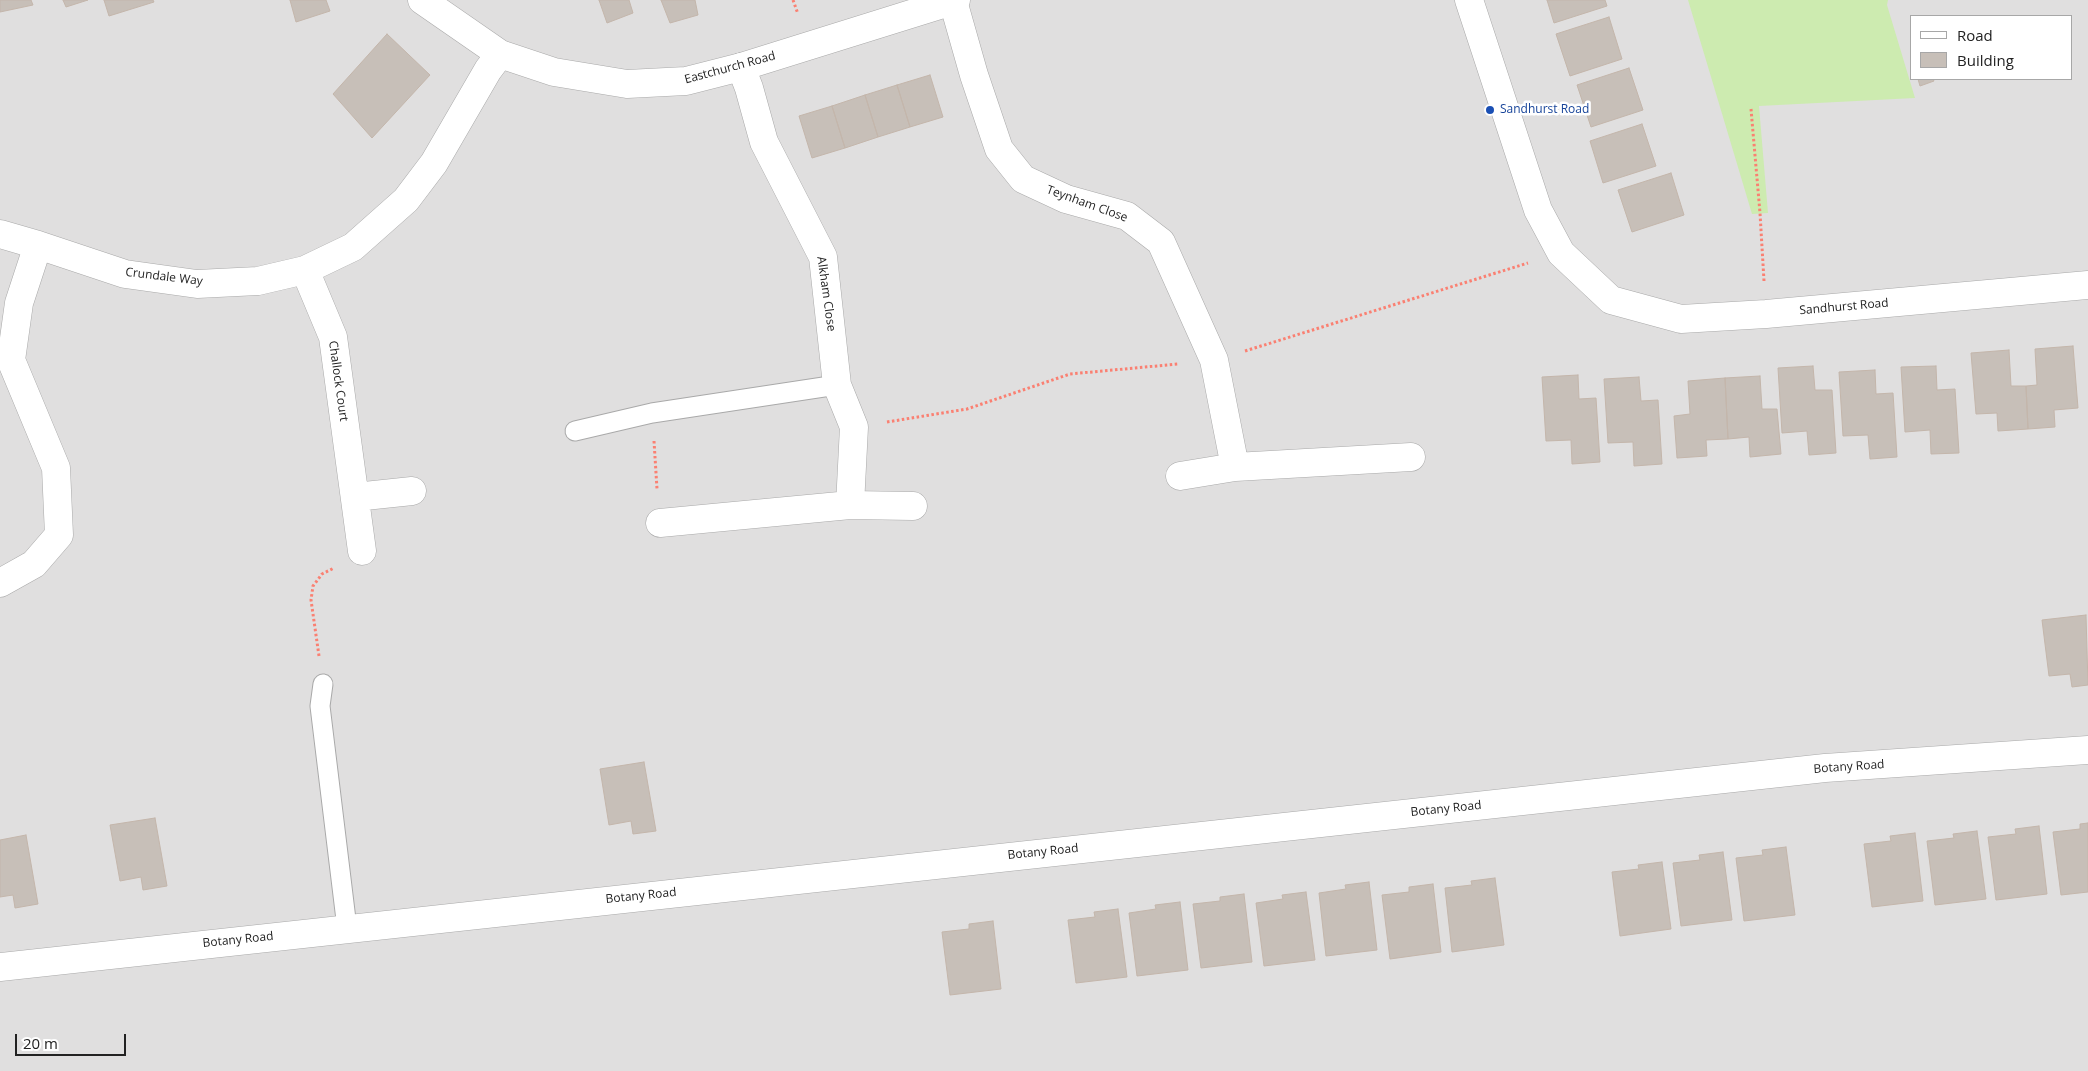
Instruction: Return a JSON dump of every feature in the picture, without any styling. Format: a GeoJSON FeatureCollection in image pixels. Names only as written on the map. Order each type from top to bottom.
{"type":"FeatureCollection","features":[{"type":"Feature","properties":{"kind":"street","name":"Eastchurch Road"},"geometry":{"type":"LineString","coordinates":[[422,0],[500,54],[554,72],[627,84],[686,81],[741,68],[954,1]]}},
{"type":"Feature","properties":{"kind":"street","name":"Sandhurst Road"},"geometry":{"type":"LineString","coordinates":[[1469,0],[1538,210],[1561,253],[1611,300],[1681,319],[1766,314],[2088,285]]}},
{"type":"Feature","properties":{"kind":"street","name":"Teynham Close"},"geometry":{"type":"LineString","coordinates":[[954,1],[974,75],[999,149],[1023,179],[1066,199],[1127,216],[1161,242],[1214,360],[1235,467]]}},
{"type":"Feature","properties":{"kind":"street","name":"Crundale Way"},"geometry":{"type":"LineString","coordinates":[[0,234],[125,274],[196,284],[258,281],[305,270],[353,247],[406,200],[434,163],[488,70],[500,54]]}},
{"type":"Feature","properties":{"kind":"street","name":"Alkham Close"},"geometry":{"type":"LineString","coordinates":[[741,68],[749,88],[764,142],[823,257],[837,384],[854,427],[850,505]]}},
{"type":"Feature","properties":{"kind":"street"},"geometry":{"type":"LineString","coordinates":[[0,584],[34,564],[59,535],[56,468],[11,360],[19,303],[38,245]]}},
{"type":"Feature","properties":{"kind":"street","name":"Challock Court"},"geometry":{"type":"LineString","coordinates":[[305,270],[332,337],[362,551]]}},
{"type":"Feature","properties":{"kind":"street"},"geometry":{"type":"LineString","coordinates":[[1180,476],[1235,467],[1411,457]]}},
{"type":"Feature","properties":{"kind":"street"},"geometry":{"type":"LineString","coordinates":[[355,496],[412,491]]}},
{"type":"Feature","properties":{"kind":"street"},"geometry":{"type":"LineString","coordinates":[[660,523],[850,505],[913,506]]}},
{"type":"Feature","properties":{"kind":"street","name":"Botany Road"},"geometry":{"type":"LineString","coordinates":[[0,967],[1816,769],[2088,750]]}},
{"type":"Feature","properties":{"kind":"lane"},"geometry":{"type":"LineString","coordinates":[[575,431],[652,413],[837,384]]}},
{"type":"Feature","properties":{"kind":"lane"},"geometry":{"type":"LineString","coordinates":[[323,684],[320,706],[348,928]]}},
{"type":"Feature","properties":{"kind":"path"},"geometry":{"type":"LineString","coordinates":[[1751,110],[1766,314]]}},
{"type":"Feature","properties":{"kind":"path"},"geometry":{"type":"LineString","coordinates":[[652,413],[660,523]]}},
{"type":"Feature","properties":{"kind":"path"},"geometry":{"type":"LineString","coordinates":[[323,684],[311,600],[313,586],[322,574],[362,551]]}},
{"type":"Feature","properties":{"kind":"shaded area"},"geometry":{"type":"Polygon","coordinates":[[[0,0],[2088,0],[2088,1071],[0,1071],[0,0]]]}},
{"type":"Feature","properties":{"kind":"green space"},"geometry":{"type":"Polygon","coordinates":[[[1688,0],[1888,0],[1887,5],[1915,98],[1759,106],[1768,213],[1752,214],[1688,0]]]}},
{"type":"Feature","properties":{"kind":"building"},"geometry":{"type":"Polygon","coordinates":[[[0,0],[31,0],[33,5],[0,12],[0,0]]]}},
{"type":"Feature","properties":{"kind":"building"},"geometry":{"type":"Polygon","coordinates":[[[63,0],[88,0],[66,7],[63,0]]]}},
{"type":"Feature","properties":{"kind":"building"},"geometry":{"type":"Polygon","coordinates":[[[104,0],[153,0],[154,2],[109,16],[104,0]]]}},
{"type":"Feature","properties":{"kind":"building"},"geometry":{"type":"Polygon","coordinates":[[[290,0],[326,0],[330,11],[296,22],[290,0]]]}},
{"type":"Feature","properties":{"kind":"building"},"geometry":{"type":"Polygon","coordinates":[[[599,0],[629,0],[633,13],[607,23],[599,0]]]}},
{"type":"Feature","properties":{"kind":"building"},"geometry":{"type":"Polygon","coordinates":[[[661,0],[695,0],[698,15],[670,23],[661,0]]]}},
{"type":"Feature","properties":{"kind":"building"},"geometry":{"type":"Polygon","coordinates":[[[1547,0],[1605,0],[1607,6],[1554,23],[1547,0]]]}},
{"type":"Feature","properties":{"kind":"building"},"geometry":{"type":"Polygon","coordinates":[[[1609,17],[1622,59],[1570,76],[1556,34],[1609,17]]]}},
{"type":"Feature","properties":{"kind":"building"},"geometry":{"type":"Polygon","coordinates":[[[387,34],[430,75],[372,138],[333,94],[387,34]]]}},
{"type":"Feature","properties":{"kind":"building"},"geometry":{"type":"Polygon","coordinates":[[[1629,68],[1643,110],[1591,127],[1577,85],[1629,68]]]}},
{"type":"Feature","properties":{"kind":"building"},"geometry":{"type":"Polygon","coordinates":[[[930,75],[943,117],[910,127],[897,85],[930,75]]]}},
{"type":"Feature","properties":{"kind":"building"},"geometry":{"type":"Polygon","coordinates":[[[1918,80],[1934,81],[1920,86],[1918,80]]]}},
{"type":"Feature","properties":{"kind":"building"},"geometry":{"type":"Polygon","coordinates":[[[897,85],[910,127],[878,137],[865,95],[897,85]]]}},
{"type":"Feature","properties":{"kind":"building"},"geometry":{"type":"Polygon","coordinates":[[[865,95],[878,137],[845,148],[832,106],[865,95]]]}},
{"type":"Feature","properties":{"kind":"building"},"geometry":{"type":"Polygon","coordinates":[[[832,106],[845,148],[812,158],[799,116],[832,106]]]}},
{"type":"Feature","properties":{"kind":"building"},"geometry":{"type":"Polygon","coordinates":[[[1642,124],[1656,166],[1603,183],[1590,141],[1642,124]]]}},
{"type":"Feature","properties":{"kind":"building"},"geometry":{"type":"Polygon","coordinates":[[[1671,173],[1684,215],[1632,232],[1618,190],[1671,173]]]}},
{"type":"Feature","properties":{"kind":"building"},"geometry":{"type":"Polygon","coordinates":[[[2073,346],[2078,408],[2054,410],[2055,427],[2028,429],[2026,386],[2037,385],[2035,349],[2073,346]]]}},
{"type":"Feature","properties":{"kind":"building"},"geometry":{"type":"Polygon","coordinates":[[[2009,350],[2011,386],[2026,386],[2028,429],[1998,431],[1997,413],[1976,414],[1971,353],[2009,350]]]}},
{"type":"Feature","properties":{"kind":"building"},"geometry":{"type":"Polygon","coordinates":[[[1813,366],[1815,390],[1832,390],[1836,453],[1809,455],[1807,431],[1782,433],[1778,368],[1813,366]]]}},
{"type":"Feature","properties":{"kind":"building"},"geometry":{"type":"Polygon","coordinates":[[[1936,366],[1937,390],[1955,389],[1959,453],[1931,454],[1930,430],[1905,432],[1901,367],[1936,366]]]}},
{"type":"Feature","properties":{"kind":"building"},"geometry":{"type":"Polygon","coordinates":[[[1875,370],[1876,394],[1893,393],[1897,457],[1870,459],[1868,435],[1843,436],[1839,372],[1875,370]]]}},
{"type":"Feature","properties":{"kind":"building"},"geometry":{"type":"Polygon","coordinates":[[[1578,375],[1579,399],[1596,398],[1600,462],[1572,464],[1571,440],[1546,441],[1542,377],[1578,375]]]}},
{"type":"Feature","properties":{"kind":"building"},"geometry":{"type":"Polygon","coordinates":[[[1760,376],[1762,409],[1777,409],[1781,454],[1750,457],[1749,437],[1728,439],[1725,378],[1760,376]]]}},
{"type":"Feature","properties":{"kind":"building"},"geometry":{"type":"Polygon","coordinates":[[[1639,377],[1641,401],[1658,400],[1662,464],[1634,466],[1633,442],[1608,443],[1604,379],[1639,377]]]}},
{"type":"Feature","properties":{"kind":"building"},"geometry":{"type":"Polygon","coordinates":[[[1725,378],[1728,439],[1706,440],[1707,456],[1677,458],[1674,416],[1690,414],[1688,381],[1725,378]]]}},
{"type":"Feature","properties":{"kind":"building"},"geometry":{"type":"Polygon","coordinates":[[[2086,615],[2088,685],[2072,687],[2070,674],[2049,676],[2042,620],[2086,615]]]}},
{"type":"Feature","properties":{"kind":"building"},"geometry":{"type":"Polygon","coordinates":[[[644,762],[656,831],[633,834],[631,821],[609,825],[600,769],[644,762]]]}},
{"type":"Feature","properties":{"kind":"building"},"geometry":{"type":"Polygon","coordinates":[[[155,818],[167,886],[143,890],[141,877],[120,881],[110,825],[155,818]]]}},
{"type":"Feature","properties":{"kind":"building"},"geometry":{"type":"Polygon","coordinates":[[[2088,823],[2088,892],[2061,895],[2053,832],[2080,829],[2080,824],[2088,823]]]}},
{"type":"Feature","properties":{"kind":"building"},"geometry":{"type":"Polygon","coordinates":[[[2039,826],[2047,894],[1996,900],[1988,837],[2016,834],[2015,829],[2039,826]]]}},
{"type":"Feature","properties":{"kind":"building"},"geometry":{"type":"Polygon","coordinates":[[[1977,831],[1986,899],[1935,905],[1927,841],[1954,838],[1953,834],[1977,831]]]}},
{"type":"Feature","properties":{"kind":"building"},"geometry":{"type":"Polygon","coordinates":[[[1915,833],[1923,901],[1872,907],[1864,844],[1891,841],[1890,836],[1915,833]]]}},
{"type":"Feature","properties":{"kind":"building"},"geometry":{"type":"Polygon","coordinates":[[[26,835],[38,904],[15,908],[13,895],[0,897],[0,840],[26,835]]]}},
{"type":"Feature","properties":{"kind":"building"},"geometry":{"type":"Polygon","coordinates":[[[1786,847],[1795,915],[1744,921],[1736,858],[1763,855],[1762,850],[1786,847]]]}},
{"type":"Feature","properties":{"kind":"building"},"geometry":{"type":"Polygon","coordinates":[[[1723,852],[1732,920],[1681,926],[1673,863],[1700,860],[1699,855],[1723,852]]]}},
{"type":"Feature","properties":{"kind":"building"},"geometry":{"type":"Polygon","coordinates":[[[1662,862],[1671,929],[1620,936],[1612,872],[1639,869],[1638,865],[1662,862]]]}},
{"type":"Feature","properties":{"kind":"building"},"geometry":{"type":"Polygon","coordinates":[[[1495,878],[1504,945],[1452,952],[1445,888],[1472,885],[1471,881],[1495,878]]]}},
{"type":"Feature","properties":{"kind":"building"},"geometry":{"type":"Polygon","coordinates":[[[1369,882],[1377,950],[1326,956],[1319,893],[1346,889],[1345,885],[1369,882]]]}},
{"type":"Feature","properties":{"kind":"building"},"geometry":{"type":"Polygon","coordinates":[[[1433,884],[1441,952],[1390,959],[1382,895],[1409,892],[1409,887],[1433,884]]]}},
{"type":"Feature","properties":{"kind":"building"},"geometry":{"type":"Polygon","coordinates":[[[1306,892],[1315,960],[1264,966],[1256,903],[1283,899],[1282,895],[1306,892]]]}},
{"type":"Feature","properties":{"kind":"building"},"geometry":{"type":"Polygon","coordinates":[[[1244,894],[1252,962],[1201,968],[1193,904],[1220,901],[1220,897],[1244,894]]]}},
{"type":"Feature","properties":{"kind":"building"},"geometry":{"type":"Polygon","coordinates":[[[1180,902],[1188,970],[1137,976],[1129,913],[1156,909],[1155,905],[1180,902]]]}},
{"type":"Feature","properties":{"kind":"building"},"geometry":{"type":"Polygon","coordinates":[[[1118,909],[1127,977],[1076,983],[1068,920],[1095,917],[1094,912],[1118,909]]]}},
{"type":"Feature","properties":{"kind":"building"},"geometry":{"type":"Polygon","coordinates":[[[993,921],[1001,989],[950,995],[942,932],[969,929],[969,924],[993,921]]]}},
{"type":"Feature","properties":{"kind":"place","name":"Sandhurst Road"},"geometry":{"type":"Point","coordinates":[1490,110]}}]}
